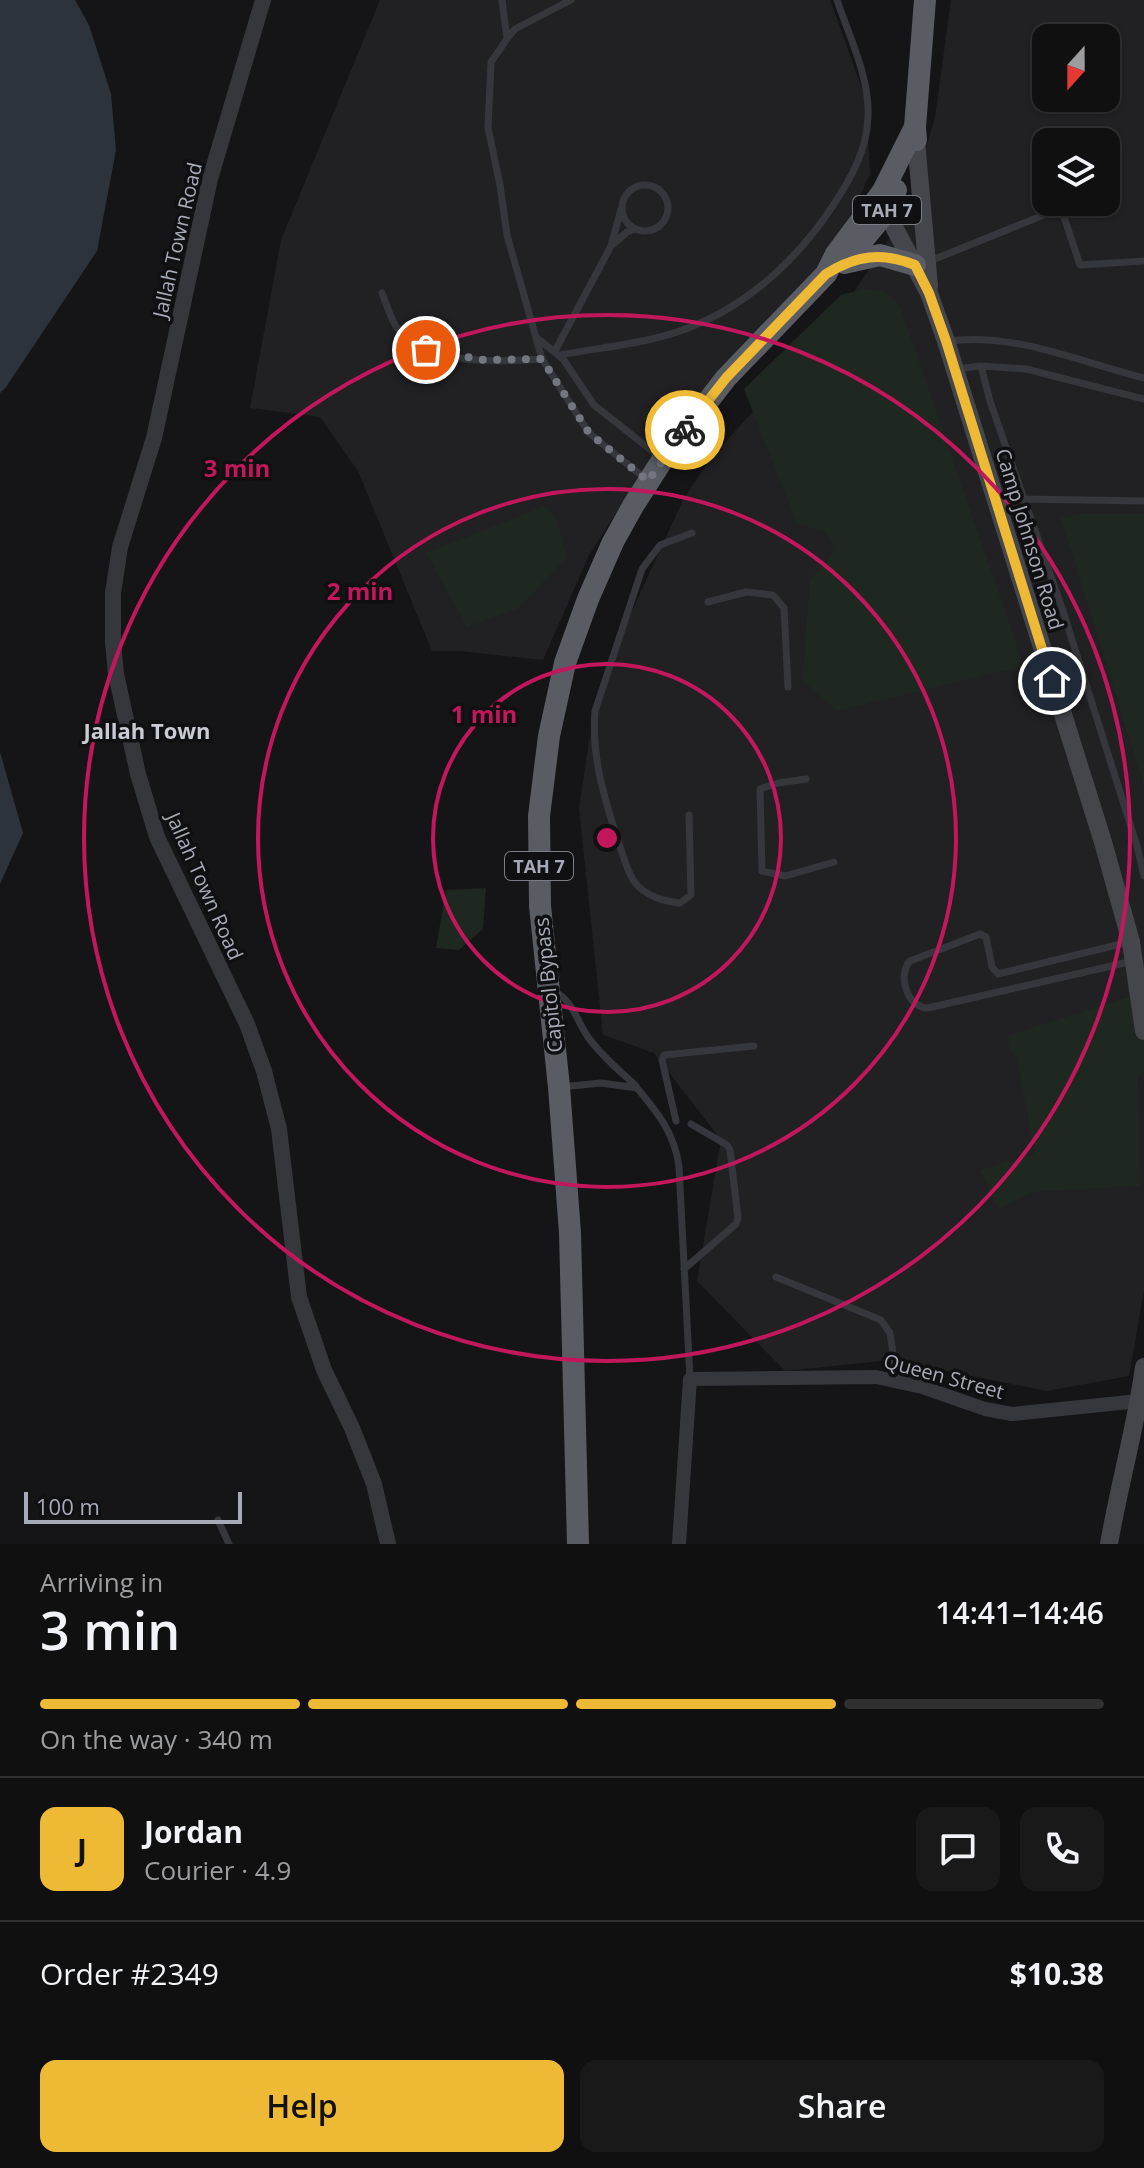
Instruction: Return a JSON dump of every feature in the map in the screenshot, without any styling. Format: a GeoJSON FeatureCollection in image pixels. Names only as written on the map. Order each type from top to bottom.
{"type":"FeatureCollection","features":[{"type":"Feature","properties":{"kind":"highway","name":"TAH 7"},"geometry":{"type":"LineString","coordinates":[[915,134],[925,0]]}},
{"type":"Feature","properties":{"kind":"highway","name":"Capitol Bypass"},"geometry":{"type":"LineString","coordinates":[[578,1544],[570,1233],[540,906],[539,816],[549,736],[565,663],[613,542],[648,481],[726,378],[868,237],[915,134]]}},
{"type":"Feature","properties":{"kind":"highway"},"geometry":{"type":"LineString","coordinates":[[835,268],[880,255],[921,263]]}},
{"type":"Feature","properties":{"kind":"main road","name":"Camp Johnson Road"},"geometry":{"type":"LineString","coordinates":[[915,134],[921,263],[1131,942],[1144,1031]]}},
{"type":"Feature","properties":{"kind":"main road","name":"Camp Johnson Road"},"geometry":{"type":"LineString","coordinates":[[885,201],[921,263]]}},
{"type":"Feature","properties":{"kind":"main road"},"geometry":{"type":"LineString","coordinates":[[1109,1544],[1144,1367]]}},
{"type":"Feature","properties":{"kind":"street","name":"Jallah Town Road"},"geometry":{"type":"LineString","coordinates":[[263,0],[210,179],[154,438],[120,547],[113,593],[113,642],[116,674],[138,774],[157,837],[247,1024],[264,1071],[279,1129],[299,1297],[324,1370],[374,1484],[388,1544]]}},
{"type":"Feature","properties":{"kind":"street","name":"Queen Street"},"geometry":{"type":"LineString","coordinates":[[690,1379],[858,1376],[897,1380],[1000,1413],[1139,1401]]}},
{"type":"Feature","properties":{"kind":"street"},"geometry":{"type":"LineString","coordinates":[[679,1544],[690,1379]]}},
{"type":"Feature","properties":{"kind":"lane"},"geometry":{"type":"LineString","coordinates":[[502,0],[507,39]]}},
{"type":"Feature","properties":{"kind":"lane"},"geometry":{"type":"LineString","coordinates":[[571,0],[515,29],[491,62],[488,128],[507,235],[542,359],[589,433],[648,481]]}},
{"type":"Feature","properties":{"kind":"lane"},"geometry":{"type":"LineString","coordinates":[[558,353],[656,338],[719,315],[747,299],[820,226],[848,183],[863,150],[868,117],[866,89],[837,0]]}},
{"type":"Feature","properties":{"kind":"lane"},"geometry":{"type":"LineString","coordinates":[[558,353],[611,246],[622,207],[626,194],[639,185],[651,185],[665,195],[669,210],[662,225],[651,230],[635,229],[627,222],[622,207]]}},
{"type":"Feature","properties":{"kind":"lane"},"geometry":{"type":"LineString","coordinates":[[921,263],[1061,208],[1080,265],[1144,261]]}},
{"type":"Feature","properties":{"kind":"lane"},"geometry":{"type":"LineString","coordinates":[[611,246],[635,229]]}},
{"type":"Feature","properties":{"kind":"lane"},"geometry":{"type":"LineString","coordinates":[[382,293],[397,330],[409,342],[426,350],[484,360],[542,359]]}},
{"type":"Feature","properties":{"kind":"lane"},"geometry":{"type":"LineString","coordinates":[[946,341],[975,337],[1003,341],[1144,378]]}},
{"type":"Feature","properties":{"kind":"lane"},"geometry":{"type":"LineString","coordinates":[[537,338],[558,353],[594,405],[663,459]]}},
{"type":"Feature","properties":{"kind":"lane"},"geometry":{"type":"LineString","coordinates":[[981,366],[990,401],[1140,844],[1144,876]]}},
{"type":"Feature","properties":{"kind":"lane"},"geometry":{"type":"LineString","coordinates":[[954,369],[981,366],[1026,369],[1144,399]]}},
{"type":"Feature","properties":{"kind":"lane"},"geometry":{"type":"LineString","coordinates":[[1024,499],[1144,501]]}},
{"type":"Feature","properties":{"kind":"lane"},"geometry":{"type":"LineString","coordinates":[[689,815],[691,895],[680,903],[659,901],[636,884],[629,872],[606,804],[596,757],[594,727],[595,711],[642,569],[660,545],[692,533]]}},
{"type":"Feature","properties":{"kind":"lane"},"geometry":{"type":"LineString","coordinates":[[708,602],[746,592],[773,595],[784,608],[788,687]]}},
{"type":"Feature","properties":{"kind":"lane"},"geometry":{"type":"LineString","coordinates":[[1052,681],[1083,675]]}},
{"type":"Feature","properties":{"kind":"lane"},"geometry":{"type":"LineString","coordinates":[[806,779],[760,789],[762,871],[785,876],[834,862]]}},
{"type":"Feature","properties":{"kind":"lane"},"geometry":{"type":"LineString","coordinates":[[1131,942],[998,974],[992,967],[986,937],[980,934],[910,961],[903,975],[912,1002],[922,1008],[1135,961]]}},
{"type":"Feature","properties":{"kind":"lane"},"geometry":{"type":"LineString","coordinates":[[549,988],[567,999],[588,1038],[660,1115],[677,1149],[690,1379]]}},
{"type":"Feature","properties":{"kind":"lane"},"geometry":{"type":"LineString","coordinates":[[676,1121],[662,1060],[664,1055],[754,1046]]}},
{"type":"Feature","properties":{"kind":"lane"},"geometry":{"type":"LineString","coordinates":[[559,1087],[585,1082],[637,1088]]}},
{"type":"Feature","properties":{"kind":"lane"},"geometry":{"type":"LineString","coordinates":[[684,1269],[736,1224],[738,1218],[730,1150],[727,1145],[691,1124]]}},
{"type":"Feature","properties":{"kind":"lane"},"geometry":{"type":"LineString","coordinates":[[776,1277],[881,1320],[890,1333],[897,1380]]}},
{"type":"Feature","properties":{"kind":"lane"},"geometry":{"type":"LineString","coordinates":[[218,1520],[229,1544]]}},
{"type":"Feature","properties":{"kind":"shaded area"},"geometry":{"type":"Polygon","coordinates":[[[0,0],[75,0],[89,25],[111,94],[116,150],[97,251],[0,393],[0,0]]]}},
{"type":"Feature","properties":{"kind":"shaded area"},"geometry":{"type":"Polygon","coordinates":[[[380,0],[830,0],[866,100],[870,174],[830,260],[680,414],[589,555],[543,660],[432,651],[358,471],[320,417],[250,408],[281,240],[380,0]]]}},
{"type":"Feature","properties":{"kind":"shaded area"},"geometry":{"type":"Polygon","coordinates":[[[951,0],[1144,0],[1144,1291],[1129,1376],[1047,1391],[891,1360],[785,1371],[697,1281],[721,1140],[654,1053],[603,1035],[579,808],[589,741],[610,659],[683,500],[711,458],[835,320],[909,210],[935,117],[951,0]]]}},
{"type":"Feature","properties":{"kind":"shaded area"},"geometry":{"type":"Polygon","coordinates":[[[864,289],[885,291],[900,306],[1024,666],[837,711],[802,680],[810,580],[828,561],[833,543],[825,532],[797,524],[744,389],[841,295],[864,289]]]}},
{"type":"Feature","properties":{"kind":"shaded area"},"geometry":{"type":"Polygon","coordinates":[[[545,506],[557,520],[567,557],[519,608],[467,627],[426,553],[545,506]]]}},
{"type":"Feature","properties":{"kind":"shaded area"},"geometry":{"type":"Polygon","coordinates":[[[1085,513],[1144,513],[1144,786],[1061,518],[1085,513]]]}},
{"type":"Feature","properties":{"kind":"shaded area"},"geometry":{"type":"Polygon","coordinates":[[[0,752],[23,833],[0,884],[0,752]]]}},
{"type":"Feature","properties":{"kind":"shaded area"},"geometry":{"type":"Polygon","coordinates":[[[486,888],[483,929],[459,950],[436,948],[446,890],[486,888]]]}},
{"type":"Feature","properties":{"kind":"shaded area"},"geometry":{"type":"Polygon","coordinates":[[[1137,994],[1144,1013],[1144,1073],[1138,1077],[1140,1186],[1033,1192],[998,1209],[980,1170],[1034,1154],[1017,1057],[1011,1051],[1007,1036],[1137,994]]]}},
{"type":"Feature","properties":{"kind":"way so far"},"geometry":{"type":"LineString","coordinates":[[426,350],[484,360],[542,359],[589,433],[648,481],[685,430]]}},
{"type":"Feature","properties":{"kind":"district","name":"Jallah Town"},"geometry":{"type":"Point","coordinates":[147,730]}},
{"type":"Feature","properties":{"kind":"route"},"geometry":{"type":"LineString","coordinates":[[685,430],[726,378],[826,274],[844,263],[880,255],[915,265],[946,341],[1052,681]]}}]}
